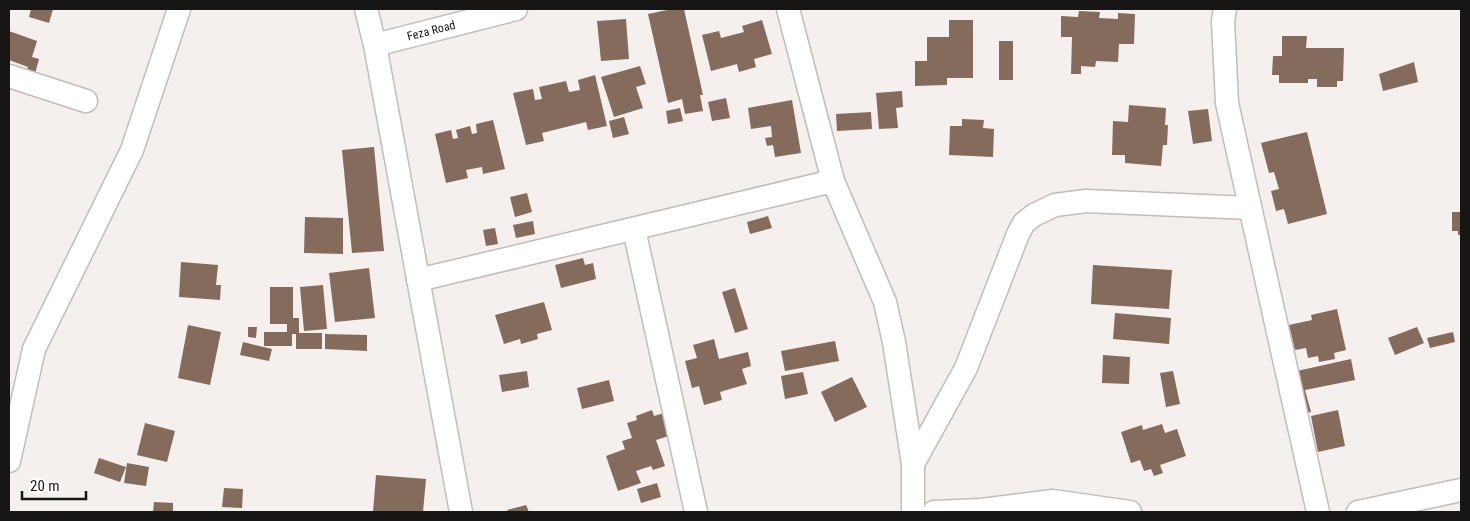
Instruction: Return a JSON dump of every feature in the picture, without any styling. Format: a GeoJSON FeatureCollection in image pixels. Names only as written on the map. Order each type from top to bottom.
{"type":"FeatureCollection","features":[{"type":"Feature","properties":{"kind":"street"},"geometry":{"type":"LineString","coordinates":[[9,461],[34,349],[132,150],[178,9]]}},
{"type":"Feature","properties":{"kind":"street"},"geometry":{"type":"LineString","coordinates":[[366,9],[375,45],[461,512]]}},
{"type":"Feature","properties":{"kind":"street","name":"Feza Road"},"geometry":{"type":"LineString","coordinates":[[375,45],[516,9]]}},
{"type":"Feature","properties":{"kind":"street"},"geometry":{"type":"LineString","coordinates":[[788,9],[833,181],[885,302],[894,342],[913,464],[913,512]]}},
{"type":"Feature","properties":{"kind":"street"},"geometry":{"type":"LineString","coordinates":[[1225,9],[1223,21],[1227,103],[1318,512]]}},
{"type":"Feature","properties":{"kind":"street"},"geometry":{"type":"LineString","coordinates":[[9,76],[86,101]]}},
{"type":"Feature","properties":{"kind":"street"},"geometry":{"type":"LineString","coordinates":[[418,280],[833,181]]}},
{"type":"Feature","properties":{"kind":"street"},"geometry":{"type":"LineString","coordinates":[[913,464],[966,368],[1018,234],[1024,223],[1034,215],[1055,205],[1086,201],[1250,208]]}},
{"type":"Feature","properties":{"kind":"street"},"geometry":{"type":"LineString","coordinates":[[634,229],[696,512]]}},
{"type":"Feature","properties":{"kind":"street"},"geometry":{"type":"LineString","coordinates":[[1358,512],[1461,490]]}},
{"type":"Feature","properties":{"kind":"street"},"geometry":{"type":"LineString","coordinates":[[934,512],[981,510],[1053,501],[1130,512]]}},
{"type":"Feature","properties":{"kind":"building"},"geometry":{"type":"Polygon","coordinates":[[[31,9],[53,9],[49,23],[29,17],[31,9]]]}},
{"type":"Feature","properties":{"kind":"building"},"geometry":{"type":"Polygon","coordinates":[[[672,9],[684,9],[703,95],[700,95],[703,111],[685,114],[682,99],[668,103],[648,14],[672,9]]]}},
{"type":"Feature","properties":{"kind":"building"},"geometry":{"type":"Polygon","coordinates":[[[1079,11],[1100,12],[1099,18],[1118,19],[1118,13],[1135,14],[1134,44],[1119,44],[1118,62],[1096,61],[1095,67],[1081,66],[1081,74],[1071,74],[1072,37],[1061,37],[1061,16],[1078,17],[1079,11]]]}},
{"type":"Feature","properties":{"kind":"building"},"geometry":{"type":"Polygon","coordinates":[[[626,19],[629,59],[601,61],[597,21],[626,19]]]}},
{"type":"Feature","properties":{"kind":"building"},"geometry":{"type":"Polygon","coordinates":[[[762,20],[772,54],[754,59],[756,67],[739,72],[737,64],[711,71],[702,35],[719,31],[721,38],[744,32],[742,26],[762,20]]]}},
{"type":"Feature","properties":{"kind":"building"},"geometry":{"type":"Polygon","coordinates":[[[949,20],[973,20],[973,78],[947,78],[947,85],[915,86],[915,61],[927,61],[927,37],[949,37],[949,20]]]}},
{"type":"Feature","properties":{"kind":"building"},"geometry":{"type":"Polygon","coordinates":[[[9,31],[37,41],[32,57],[39,59],[35,74],[27,71],[28,67],[9,60],[9,31]]]}},
{"type":"Feature","properties":{"kind":"building"},"geometry":{"type":"Polygon","coordinates":[[[1282,36],[1307,36],[1306,48],[1344,48],[1343,81],[1337,81],[1337,87],[1317,87],[1317,79],[1308,79],[1308,83],[1279,83],[1279,75],[1272,75],[1273,56],[1282,56],[1282,36]]]}},
{"type":"Feature","properties":{"kind":"building"},"geometry":{"type":"Polygon","coordinates":[[[999,41],[1013,41],[1013,80],[999,80],[999,41]]]}},
{"type":"Feature","properties":{"kind":"building"},"geometry":{"type":"Polygon","coordinates":[[[1414,62],[1418,82],[1383,91],[1379,74],[1414,62]]]}},
{"type":"Feature","properties":{"kind":"building"},"geometry":{"type":"Polygon","coordinates":[[[640,66],[646,84],[636,87],[643,108],[614,117],[601,77],[640,66]]]}},
{"type":"Feature","properties":{"kind":"building"},"geometry":{"type":"Polygon","coordinates":[[[595,75],[607,126],[588,130],[586,122],[542,133],[544,141],[526,145],[513,93],[533,89],[535,100],[542,99],[539,87],[566,81],[569,92],[580,90],[578,80],[595,75]]]}},
{"type":"Feature","properties":{"kind":"building"},"geometry":{"type":"Polygon","coordinates":[[[902,91],[903,107],[896,108],[898,128],[879,129],[876,93],[902,91]]]}},
{"type":"Feature","properties":{"kind":"building"},"geometry":{"type":"Polygon","coordinates":[[[726,98],[730,118],[712,121],[708,102],[726,98]]]}},
{"type":"Feature","properties":{"kind":"building"},"geometry":{"type":"Polygon","coordinates":[[[792,100],[801,153],[775,157],[773,145],[767,146],[765,138],[772,137],[771,126],[751,129],[748,108],[792,100]]]}},
{"type":"Feature","properties":{"kind":"building"},"geometry":{"type":"Polygon","coordinates":[[[1129,105],[1166,108],[1165,125],[1168,125],[1167,145],[1163,145],[1161,166],[1125,163],[1125,155],[1112,155],[1113,121],[1128,122],[1129,105]]]}},
{"type":"Feature","properties":{"kind":"building"},"geometry":{"type":"Polygon","coordinates":[[[680,108],[683,121],[668,124],[666,111],[680,108]]]}},
{"type":"Feature","properties":{"kind":"building"},"geometry":{"type":"Polygon","coordinates":[[[1208,109],[1212,141],[1193,144],[1188,111],[1208,109]]]}},
{"type":"Feature","properties":{"kind":"building"},"geometry":{"type":"Polygon","coordinates":[[[871,112],[872,129],[837,131],[836,114],[871,112]]]}},
{"type":"Feature","properties":{"kind":"building"},"geometry":{"type":"Polygon","coordinates":[[[624,117],[629,134],[613,138],[609,121],[624,117]]]}},
{"type":"Feature","properties":{"kind":"building"},"geometry":{"type":"Polygon","coordinates":[[[962,119],[984,120],[983,128],[994,129],[993,157],[949,155],[950,126],[962,126],[962,119]]]}},
{"type":"Feature","properties":{"kind":"building"},"geometry":{"type":"Polygon","coordinates":[[[493,120],[505,169],[483,174],[482,167],[466,170],[468,178],[446,183],[435,134],[451,130],[453,139],[458,138],[456,130],[470,126],[472,134],[477,133],[476,124],[493,120]]]}},
{"type":"Feature","properties":{"kind":"building"},"geometry":{"type":"Polygon","coordinates":[[[1307,132],[1327,214],[1288,224],[1284,209],[1276,211],[1271,191],[1279,189],[1274,172],[1269,173],[1261,143],[1307,132]]]}},
{"type":"Feature","properties":{"kind":"building"},"geometry":{"type":"Polygon","coordinates":[[[374,147],[384,251],[352,253],[342,150],[374,147]]]}},
{"type":"Feature","properties":{"kind":"building"},"geometry":{"type":"Polygon","coordinates":[[[527,193],[532,212],[515,217],[510,197],[527,193]]]}},
{"type":"Feature","properties":{"kind":"building"},"geometry":{"type":"Polygon","coordinates":[[[1452,212],[1461,212],[1461,235],[1458,235],[1458,231],[1452,231],[1452,212]]]}},
{"type":"Feature","properties":{"kind":"building"},"geometry":{"type":"Polygon","coordinates":[[[768,216],[772,228],[750,234],[747,222],[768,216]]]}},
{"type":"Feature","properties":{"kind":"building"},"geometry":{"type":"Polygon","coordinates":[[[305,217],[343,218],[343,254],[304,253],[305,217]]]}},
{"type":"Feature","properties":{"kind":"building"},"geometry":{"type":"Polygon","coordinates":[[[533,221],[535,234],[516,238],[513,225],[533,221]]]}},
{"type":"Feature","properties":{"kind":"building"},"geometry":{"type":"Polygon","coordinates":[[[495,228],[498,244],[486,246],[483,230],[495,228]]]}},
{"type":"Feature","properties":{"kind":"building"},"geometry":{"type":"Polygon","coordinates":[[[583,258],[585,265],[593,263],[596,279],[561,288],[555,265],[583,258]]]}},
{"type":"Feature","properties":{"kind":"building"},"geometry":{"type":"Polygon","coordinates":[[[181,262],[218,265],[216,285],[221,285],[220,300],[179,297],[181,262]]]}},
{"type":"Feature","properties":{"kind":"building"},"geometry":{"type":"Polygon","coordinates":[[[1093,265],[1172,270],[1169,309],[1091,304],[1093,265]]]}},
{"type":"Feature","properties":{"kind":"building"},"geometry":{"type":"Polygon","coordinates":[[[369,268],[375,318],[335,322],[329,273],[369,268]]]}},
{"type":"Feature","properties":{"kind":"building"},"geometry":{"type":"Polygon","coordinates":[[[323,285],[327,329],[304,331],[300,287],[323,285]]]}},
{"type":"Feature","properties":{"kind":"building"},"geometry":{"type":"Polygon","coordinates":[[[270,287],[293,287],[293,318],[299,318],[299,333],[322,333],[322,349],[296,349],[296,334],[292,334],[292,346],[264,346],[264,332],[287,332],[287,324],[270,324],[270,287]]]}},
{"type":"Feature","properties":{"kind":"building"},"geometry":{"type":"Polygon","coordinates":[[[735,288],[748,329],[735,333],[722,292],[735,288]]]}},
{"type":"Feature","properties":{"kind":"building"},"geometry":{"type":"Polygon","coordinates":[[[544,302],[552,330],[537,334],[538,339],[521,344],[520,339],[504,344],[495,315],[544,302]]]}},
{"type":"Feature","properties":{"kind":"building"},"geometry":{"type":"Polygon","coordinates":[[[1337,309],[1346,350],[1334,353],[1335,359],[1319,362],[1318,356],[1308,358],[1306,348],[1295,350],[1289,325],[1312,320],[1311,315],[1337,309]]]}},
{"type":"Feature","properties":{"kind":"building"},"geometry":{"type":"Polygon","coordinates":[[[1115,313],[1171,318],[1169,344],[1113,339],[1115,313]]]}},
{"type":"Feature","properties":{"kind":"building"},"geometry":{"type":"Polygon","coordinates":[[[188,325],[221,332],[210,385],[178,378],[188,325]]]}},
{"type":"Feature","properties":{"kind":"building"},"geometry":{"type":"Polygon","coordinates":[[[248,327],[257,327],[256,338],[248,337],[248,327]]]}},
{"type":"Feature","properties":{"kind":"building"},"geometry":{"type":"Polygon","coordinates":[[[1417,327],[1424,343],[1395,355],[1388,338],[1417,327]]]}},
{"type":"Feature","properties":{"kind":"building"},"geometry":{"type":"Polygon","coordinates":[[[1453,332],[1455,342],[1430,348],[1427,338],[1453,332]]]}},
{"type":"Feature","properties":{"kind":"building"},"geometry":{"type":"Polygon","coordinates":[[[325,334],[367,335],[367,351],[325,349],[325,334]]]}},
{"type":"Feature","properties":{"kind":"building"},"geometry":{"type":"Polygon","coordinates":[[[714,339],[719,359],[748,352],[751,366],[742,369],[747,384],[720,392],[722,400],[704,405],[699,386],[692,388],[685,361],[697,358],[693,345],[714,339]]]}},
{"type":"Feature","properties":{"kind":"building"},"geometry":{"type":"Polygon","coordinates":[[[835,341],[839,361],[785,371],[781,351],[835,341]]]}},
{"type":"Feature","properties":{"kind":"building"},"geometry":{"type":"Polygon","coordinates":[[[243,342],[272,349],[269,361],[240,355],[243,342]]]}},
{"type":"Feature","properties":{"kind":"building"},"geometry":{"type":"Polygon","coordinates":[[[1103,355],[1130,357],[1129,384],[1102,383],[1103,355]]]}},
{"type":"Feature","properties":{"kind":"building"},"geometry":{"type":"Polygon","coordinates":[[[1351,359],[1355,380],[1305,390],[1311,412],[1297,415],[1297,371],[1351,359]]]}},
{"type":"Feature","properties":{"kind":"building"},"geometry":{"type":"Polygon","coordinates":[[[527,371],[529,387],[502,392],[499,375],[527,371]]]}},
{"type":"Feature","properties":{"kind":"building"},"geometry":{"type":"Polygon","coordinates":[[[1173,371],[1180,404],[1166,407],[1160,373],[1173,371]]]}},
{"type":"Feature","properties":{"kind":"building"},"geometry":{"type":"Polygon","coordinates":[[[803,372],[808,394],[785,399],[781,376],[803,372]]]}},
{"type":"Feature","properties":{"kind":"building"},"geometry":{"type":"Polygon","coordinates":[[[852,377],[867,407],[835,422],[821,392],[852,377]]]}},
{"type":"Feature","properties":{"kind":"building"},"geometry":{"type":"Polygon","coordinates":[[[609,380],[614,401],[582,409],[577,388],[609,380]]]}},
{"type":"Feature","properties":{"kind":"building"},"geometry":{"type":"Polygon","coordinates":[[[652,410],[654,416],[664,413],[672,435],[656,440],[665,466],[653,470],[651,466],[636,471],[641,483],[618,491],[606,456],[625,449],[622,441],[632,438],[627,423],[637,420],[636,416],[652,410]]]}},
{"type":"Feature","properties":{"kind":"building"},"geometry":{"type":"Polygon","coordinates":[[[1338,410],[1345,446],[1318,452],[1311,416],[1338,410]]]}},
{"type":"Feature","properties":{"kind":"building"},"geometry":{"type":"Polygon","coordinates":[[[145,423],[175,431],[167,462],[137,455],[145,423]]]}},
{"type":"Feature","properties":{"kind":"building"},"geometry":{"type":"Polygon","coordinates":[[[1162,424],[1165,433],[1177,429],[1186,456],[1160,465],[1163,473],[1154,476],[1151,469],[1144,471],[1140,460],[1131,463],[1121,432],[1142,425],[1143,430],[1162,424]]]}},
{"type":"Feature","properties":{"kind":"building"},"geometry":{"type":"Polygon","coordinates":[[[99,458],[126,467],[120,482],[94,473],[99,458]]]}},
{"type":"Feature","properties":{"kind":"building"},"geometry":{"type":"Polygon","coordinates":[[[127,463],[149,467],[146,486],[124,483],[127,463]]]}},
{"type":"Feature","properties":{"kind":"building"},"geometry":{"type":"Polygon","coordinates":[[[376,475],[426,479],[423,512],[373,512],[376,475]]]}},
{"type":"Feature","properties":{"kind":"building"},"geometry":{"type":"Polygon","coordinates":[[[657,483],[661,497],[641,503],[637,489],[657,483]]]}},
{"type":"Feature","properties":{"kind":"building"},"geometry":{"type":"Polygon","coordinates":[[[224,488],[243,489],[242,508],[222,507],[224,488]]]}},
{"type":"Feature","properties":{"kind":"building"},"geometry":{"type":"Polygon","coordinates":[[[154,502],[173,503],[173,512],[153,512],[154,502]]]}},
{"type":"Feature","properties":{"kind":"building"},"geometry":{"type":"Polygon","coordinates":[[[526,505],[529,512],[508,512],[507,510],[526,505]]]}}]}
